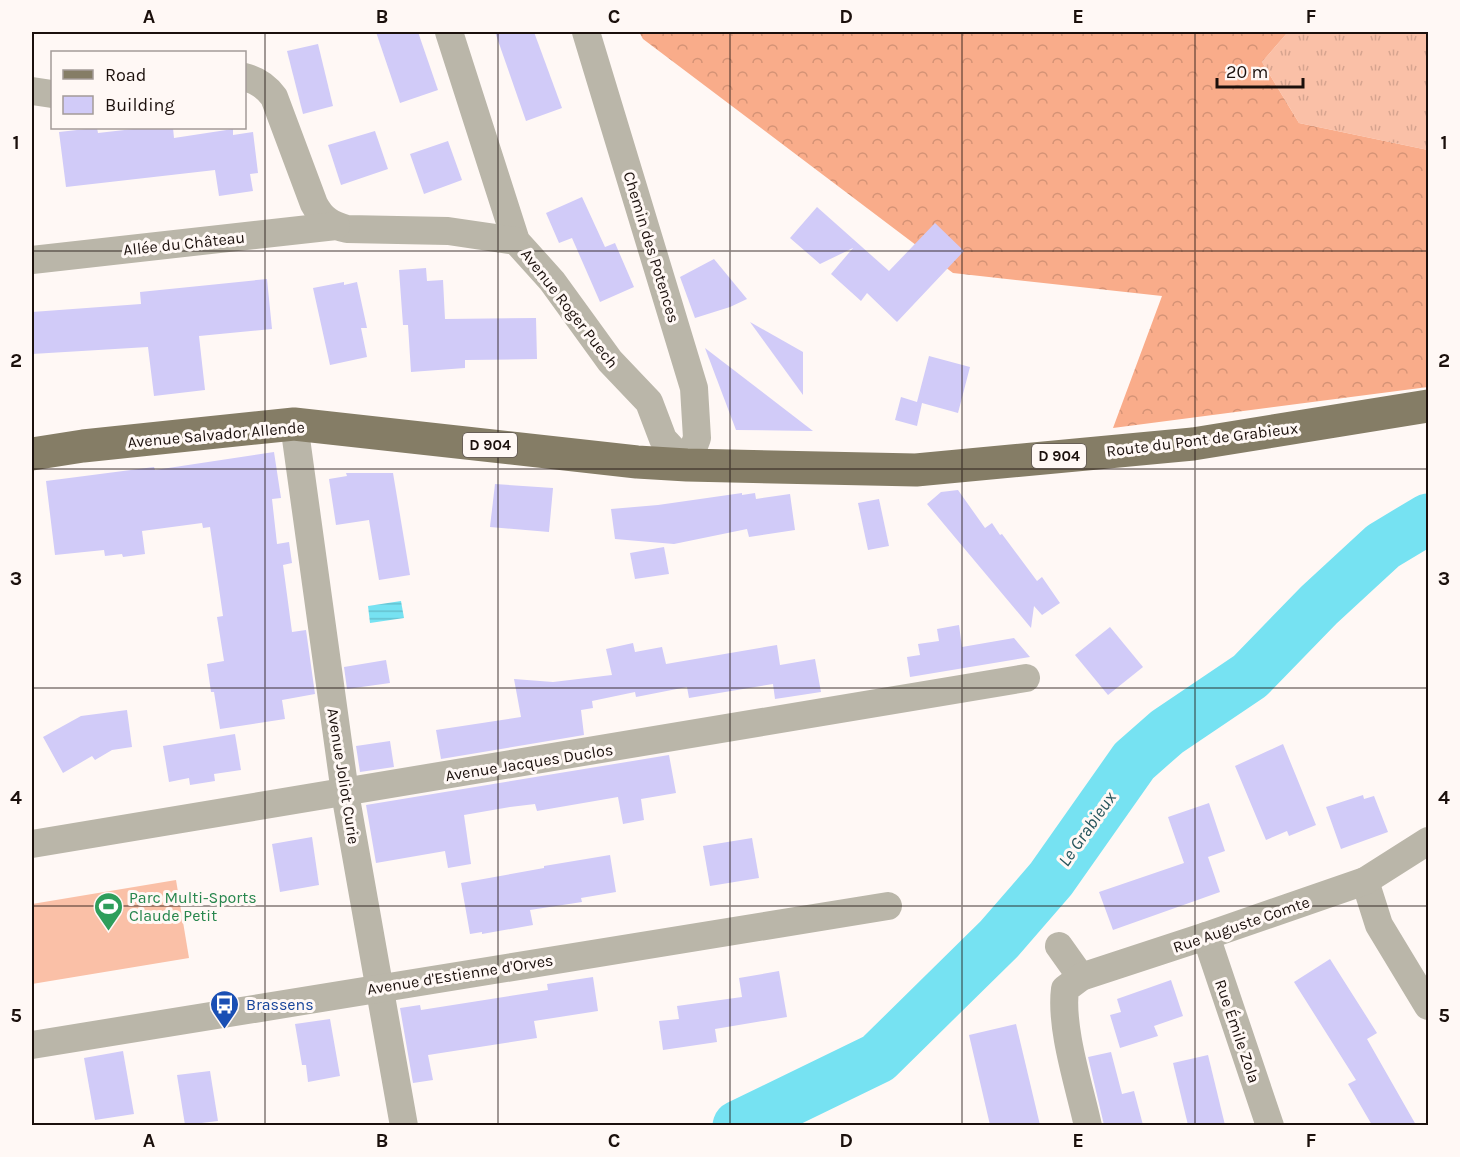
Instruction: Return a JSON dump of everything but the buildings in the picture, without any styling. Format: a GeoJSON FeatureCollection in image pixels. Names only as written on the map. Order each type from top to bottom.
{"type":"FeatureCollection","features":[{"type":"Feature","properties":{"kind":"main road","name":"Route du Pont de Grabieux"},"geometry":{"type":"LineString","coordinates":[[687,465],[916,470],[1193,444],[1428,406]]}},
{"type":"Feature","properties":{"kind":"main road","name":"Avenue Salvador Allende"},"geometry":{"type":"LineString","coordinates":[[32,454],[83,446],[294,424],[637,462],[687,465]]}},
{"type":"Feature","properties":{"kind":"street","name":"Avenue Roger Puech"},"geometry":{"type":"LineString","coordinates":[[449,32],[516,241],[552,281],[610,361],[649,402],[663,439],[687,465]]}},
{"type":"Feature","properties":{"kind":"street","name":"Chemin des Potences"},"geometry":{"type":"LineString","coordinates":[[586,32],[694,388],[697,438],[687,465]]}},
{"type":"Feature","properties":{"kind":"street"},"geometry":{"type":"LineString","coordinates":[[246,78],[260,83],[274,97],[314,204],[325,220],[336,226]]}},
{"type":"Feature","properties":{"kind":"street"},"geometry":{"type":"LineString","coordinates":[[32,91],[51,94]]}},
{"type":"Feature","properties":{"kind":"street","name":"Allée du Château"},"geometry":{"type":"LineString","coordinates":[[32,260],[336,226],[347,229],[448,231],[516,241]]}},
{"type":"Feature","properties":{"kind":"street","name":"Avenue Joliot Curie"},"geometry":{"type":"LineString","coordinates":[[294,424],[345,793],[404,1125]]}},
{"type":"Feature","properties":{"kind":"street","name":"Avenue Jacques Duclos"},"geometry":{"type":"LineString","coordinates":[[32,844],[1026,678]]}},
{"type":"Feature","properties":{"kind":"street","name":"Rue Auguste Comte"},"geometry":{"type":"LineString","coordinates":[[1081,977],[1365,881],[1428,841]]}},
{"type":"Feature","properties":{"kind":"street"},"geometry":{"type":"LineString","coordinates":[[1365,881],[1379,925],[1428,1006]]}},
{"type":"Feature","properties":{"kind":"street","name":"Avenue d'Estienne d'Orves"},"geometry":{"type":"LineString","coordinates":[[32,1045],[888,906]]}},
{"type":"Feature","properties":{"kind":"street","name":"Rue Émile Zola"},"geometry":{"type":"LineString","coordinates":[[1206,936],[1270,1125]]}},
{"type":"Feature","properties":{"kind":"street"},"geometry":{"type":"LineString","coordinates":[[1059,946],[1081,977],[1065,988],[1063,1007],[1088,1125]]}},
{"type":"Feature","properties":{"kind":"green space"},"geometry":{"type":"Polygon","coordinates":[[[639,32],[1288,32],[1262,62],[1299,123],[1428,150],[1428,387],[1113,428],[1162,296],[953,273],[643,39],[639,32]]]}},
{"type":"Feature","properties":{"kind":"green space"},"geometry":{"type":"Polygon","coordinates":[[[1288,32],[1428,32],[1428,150],[1299,123],[1262,62],[1288,32]]]}},
{"type":"Feature","properties":{"kind":"green space","name":"Parc Multi-Sports Claude Petit"},"geometry":{"type":"Polygon","coordinates":[[[176,880],[189,958],[32,984],[32,904],[176,880]]]}},
{"type":"Feature","properties":{"kind":"water"},"geometry":{"type":"Polygon","coordinates":[[[401,601],[404,618],[370,623],[368,606],[401,601]]]}},
{"type":"Feature","properties":{"kind":"waterway","name":"Le Grabieux"},"geometry":{"type":"LineString","coordinates":[[738,1126],[878,1058],[999,939],[1051,879],[1134,761],[1167,732],[1250,676],[1319,605],[1383,546],[1428,519]]}},
{"type":"Feature","properties":{"kind":"place","name":"Parc Multi-Sports Claude Petit"},"geometry":{"type":"Point","coordinates":[108,932]}},
{"type":"Feature","properties":{"kind":"place","name":"Brassens"},"geometry":{"type":"Point","coordinates":[225,1030]}}]}
